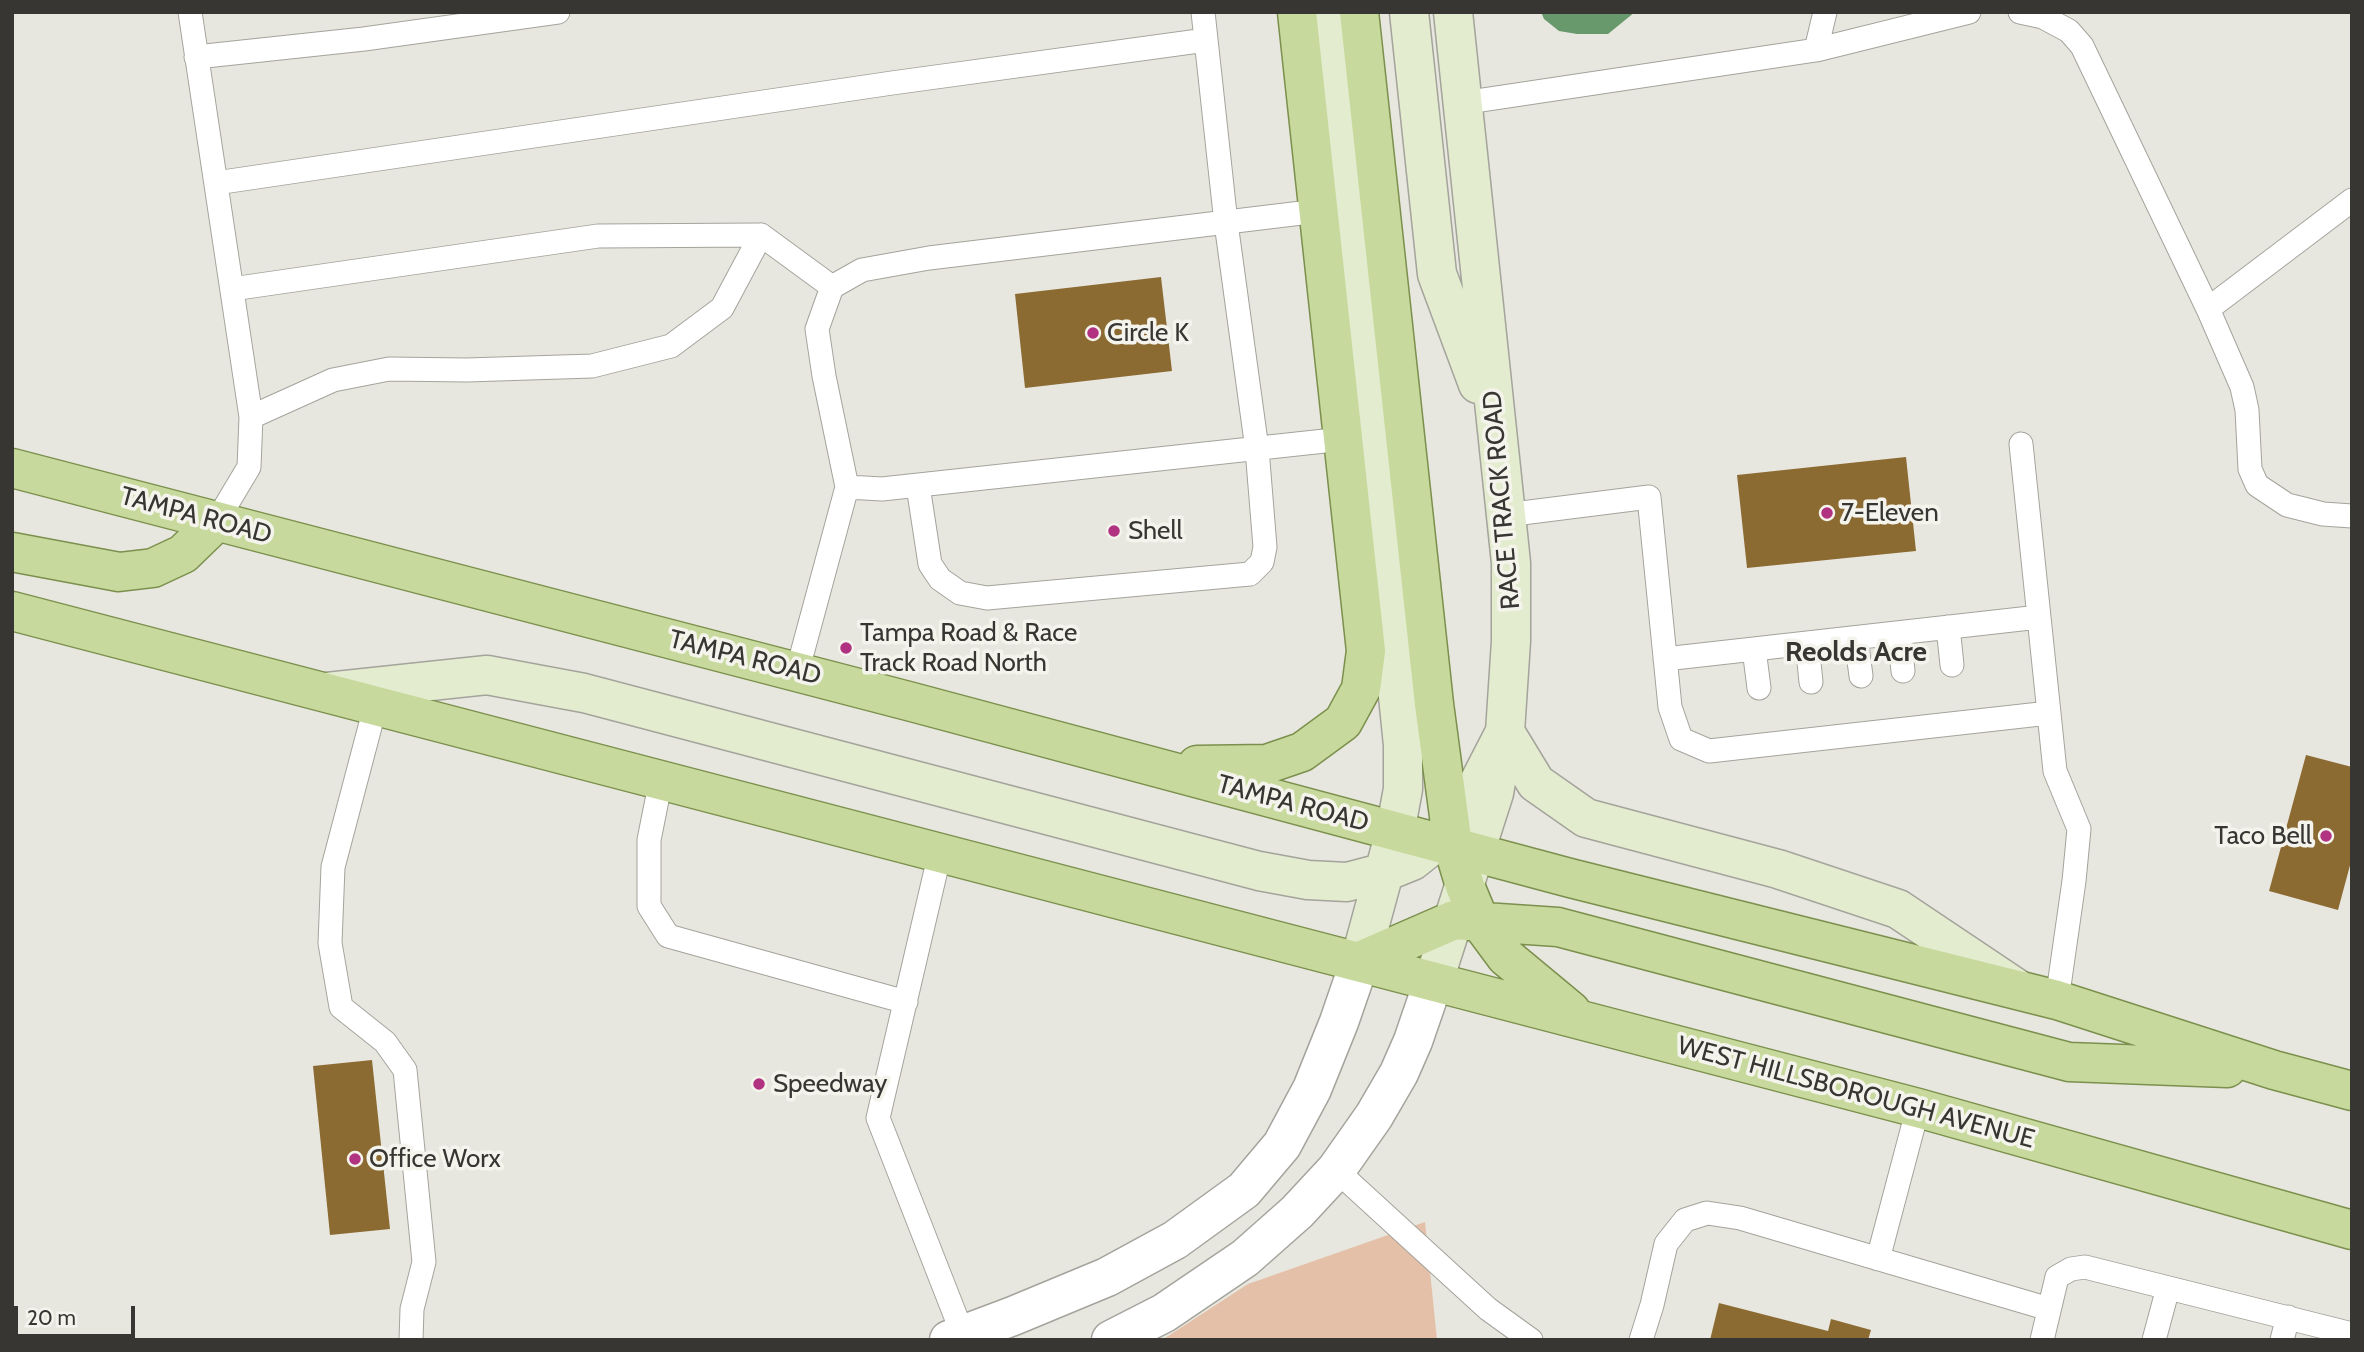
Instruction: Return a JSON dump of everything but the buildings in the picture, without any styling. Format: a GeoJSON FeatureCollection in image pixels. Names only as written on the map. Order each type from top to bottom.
{"type":"FeatureCollection","features":[{"type":"Feature","properties":{"kind":"main road"},"geometry":{"type":"LineString","coordinates":[[1150,765],[1267,764],[1302,752],[1343,722],[1361,689],[1366,651],[1297,12]]}},
{"type":"Feature","properties":{"kind":"main road"},"geometry":{"type":"LineString","coordinates":[[1328,12],[1401,710],[1403,789],[1395,832],[1360,961]]}},
{"type":"Feature","properties":{"kind":"main road"},"geometry":{"type":"LineString","coordinates":[[1359,12],[1434,705],[1459,871],[1506,957],[1582,1020]]}},
{"type":"Feature","properties":{"kind":"main road"},"geometry":{"type":"LineString","coordinates":[[1409,12],[1437,274],[1498,438]]}},
{"type":"Feature","properties":{"kind":"main road","name":"RACE TRACK ROAD"},"geometry":{"type":"LineString","coordinates":[[1434,980],[1459,871],[1494,793],[1505,733],[1511,641],[1511,563],[1453,12]]}},
{"type":"Feature","properties":{"kind":"main road","name":"TAMPA ROAD"},"geometry":{"type":"LineString","coordinates":[[12,468],[797,672],[1395,832],[1459,871]]}},
{"type":"Feature","properties":{"kind":"main road"},"geometry":{"type":"LineString","coordinates":[[12,552],[119,572],[153,568],[183,554],[216,522]]}},
{"type":"Feature","properties":{"kind":"main road"},"geometry":{"type":"LineString","coordinates":[[12,611],[1360,961]]}},
{"type":"Feature","properties":{"kind":"main road"},"geometry":{"type":"LineString","coordinates":[[327,692],[487,675],[584,693],[1259,871],[1308,880],[1347,882],[1385,872],[1412,861],[2057,1000],[2274,1070],[2352,1091]]}},
{"type":"Feature","properties":{"kind":"main road"},"geometry":{"type":"LineString","coordinates":[[1505,733],[1536,783],[1586,818],[1777,869],[1898,909],[2020,991]]}},
{"type":"Feature","properties":{"kind":"main road"},"geometry":{"type":"LineString","coordinates":[[1360,961],[1459,871]]}},
{"type":"Feature","properties":{"kind":"main road"},"geometry":{"type":"LineString","coordinates":[[1459,871],[1558,927],[2069,1062],[2274,1070]]}},
{"type":"Feature","properties":{"kind":"main road","name":"WEST HILLSBOROUGH AVENUE"},"geometry":{"type":"LineString","coordinates":[[1360,961],[1919,1108],[2352,1230]]}},
{"type":"Feature","properties":{"kind":"street"},"geometry":{"type":"LineString","coordinates":[[956,1337],[1019,1328],[1175,1240],[1244,1190],[1282,1145],[1312,1089],[1360,961]]}},
{"type":"Feature","properties":{"kind":"street"},"geometry":{"type":"LineString","coordinates":[[1111,1340],[1164,1313],[1245,1258],[1297,1212],[1336,1170],[1374,1116],[1399,1073],[1434,980]]}},
{"type":"Feature","properties":{"kind":"lane"},"geometry":{"type":"LineString","coordinates":[[190,12],[251,416],[249,467],[216,522]]}},
{"type":"Feature","properties":{"kind":"lane"},"geometry":{"type":"LineString","coordinates":[[196,57],[364,39],[558,12]]}},
{"type":"Feature","properties":{"kind":"lane"},"geometry":{"type":"LineString","coordinates":[[918,486],[930,564],[940,579],[960,593],[987,597],[1250,574],[1262,562],[1265,547],[1256,449],[1226,223],[1203,12]]}},
{"type":"Feature","properties":{"kind":"lane"},"geometry":{"type":"LineString","coordinates":[[1816,50],[1825,12]]}},
{"type":"Feature","properties":{"kind":"lane"},"geometry":{"type":"LineString","coordinates":[[1462,103],[1816,50],[1969,12]]}},
{"type":"Feature","properties":{"kind":"lane"},"geometry":{"type":"LineString","coordinates":[[2020,12],[2043,17],[2069,31],[2082,46],[2208,309],[2242,387],[2247,410],[2250,469],[2257,485],[2287,505],[2323,514],[2352,516]]}},
{"type":"Feature","properties":{"kind":"lane"},"geometry":{"type":"LineString","coordinates":[[216,183],[892,83],[1206,40]]}},
{"type":"Feature","properties":{"kind":"lane"},"geometry":{"type":"LineString","coordinates":[[2208,309],[2352,200]]}},
{"type":"Feature","properties":{"kind":"lane"},"geometry":{"type":"LineString","coordinates":[[797,672],[847,487],[817,329],[832,287],[862,270],[929,258],[1318,211]]}},
{"type":"Feature","properties":{"kind":"lane"},"geometry":{"type":"LineString","coordinates":[[232,289],[598,236],[761,235],[832,287]]}},
{"type":"Feature","properties":{"kind":"lane"},"geometry":{"type":"LineString","coordinates":[[251,416],[333,380],[389,369],[467,370],[592,366],[671,346],[722,307],[761,235]]}},
{"type":"Feature","properties":{"kind":"lane"},"geometry":{"type":"LineString","coordinates":[[847,487],[882,489],[918,486],[1343,439]]}},
{"type":"Feature","properties":{"kind":"lane"},"geometry":{"type":"LineString","coordinates":[[2021,444],[2055,771],[2079,830],[2057,1000]]}},
{"type":"Feature","properties":{"kind":"lane"},"geometry":{"type":"LineString","coordinates":[[1506,515],[1649,497],[1670,707],[1681,739],[1709,751],[1764,736],[1909,719],[2049,713]]}},
{"type":"Feature","properties":{"kind":"lane"},"geometry":{"type":"LineString","coordinates":[[1665,659],[2039,617]]}},
{"type":"Feature","properties":{"kind":"lane"},"geometry":{"type":"LineString","coordinates":[[1948,627],[1952,665]]}},
{"type":"Feature","properties":{"kind":"lane"},"geometry":{"type":"LineString","coordinates":[[1899,633],[1903,671]]}},
{"type":"Feature","properties":{"kind":"lane"},"geometry":{"type":"LineString","coordinates":[[1856,638],[1861,676]]}},
{"type":"Feature","properties":{"kind":"lane"},"geometry":{"type":"LineString","coordinates":[[1807,643],[1811,682]]}},
{"type":"Feature","properties":{"kind":"lane"},"geometry":{"type":"LineString","coordinates":[[1754,649],[1759,688]]}},
{"type":"Feature","properties":{"kind":"lane"},"geometry":{"type":"LineString","coordinates":[[376,704],[333,867],[330,943],[341,1007],[385,1042],[405,1070],[424,1262],[412,1309],[411,1340]]}},
{"type":"Feature","properties":{"kind":"lane"},"geometry":{"type":"LineString","coordinates":[[661,780],[649,841],[649,906],[668,936],[905,1002]]}},
{"type":"Feature","properties":{"kind":"lane"},"geometry":{"type":"LineString","coordinates":[[940,853],[878,1118],[956,1337]]}},
{"type":"Feature","properties":{"kind":"lane"},"geometry":{"type":"LineString","coordinates":[[1878,1259],[1919,1108]]}},
{"type":"Feature","properties":{"kind":"lane"},"geometry":{"type":"LineString","coordinates":[[1336,1170],[1488,1309],[1531,1340]]}},
{"type":"Feature","properties":{"kind":"lane"},"geometry":{"type":"LineString","coordinates":[[1642,1340],[1666,1244],[1685,1220],[1707,1213],[1740,1218],[2049,1309]]}},
{"type":"Feature","properties":{"kind":"lane"},"geometry":{"type":"LineString","coordinates":[[2042,1340],[2057,1277],[2071,1269],[2085,1267],[2168,1288],[2285,1329],[2352,1334]]}},
{"type":"Feature","properties":{"kind":"lane"},"geometry":{"type":"LineString","coordinates":[[2154,1340],[2168,1288]]}},
{"type":"Feature","properties":{"kind":"shaded area"},"geometry":{"type":"Polygon","coordinates":[[[1541,12],[1635,12],[1608,34],[1577,34],[1559,31],[1544,19],[1541,12]]]}},
{"type":"Feature","properties":{"kind":"shaded area"},"geometry":{"type":"Polygon","coordinates":[[[1425,1222],[1437,1340],[1162,1340],[1248,1284],[1425,1222]]]}},
{"type":"Feature","properties":{"kind":"place","name":"Circle K"},"geometry":{"type":"Point","coordinates":[1093,333]}},
{"type":"Feature","properties":{"kind":"place","name":"7-Eleven"},"geometry":{"type":"Point","coordinates":[1827,513]}},
{"type":"Feature","properties":{"kind":"place","name":"Shell"},"geometry":{"type":"Point","coordinates":[1114,531]}},
{"type":"Feature","properties":{"kind":"place","name":"Tampa Road & Race Track Road North"},"geometry":{"type":"Point","coordinates":[846,648]}},
{"type":"Feature","properties":{"kind":"place","name":"Taco Bell"},"geometry":{"type":"Point","coordinates":[2326,836]}},
{"type":"Feature","properties":{"kind":"place","name":"Speedway"},"geometry":{"type":"Point","coordinates":[759,1084]}},
{"type":"Feature","properties":{"kind":"place","name":"Office Worx"},"geometry":{"type":"Point","coordinates":[355,1159]}},
{"type":"Feature","properties":{"kind":"district","name":"Reolds Acre"},"geometry":{"type":"Point","coordinates":[1856,653]}}]}
